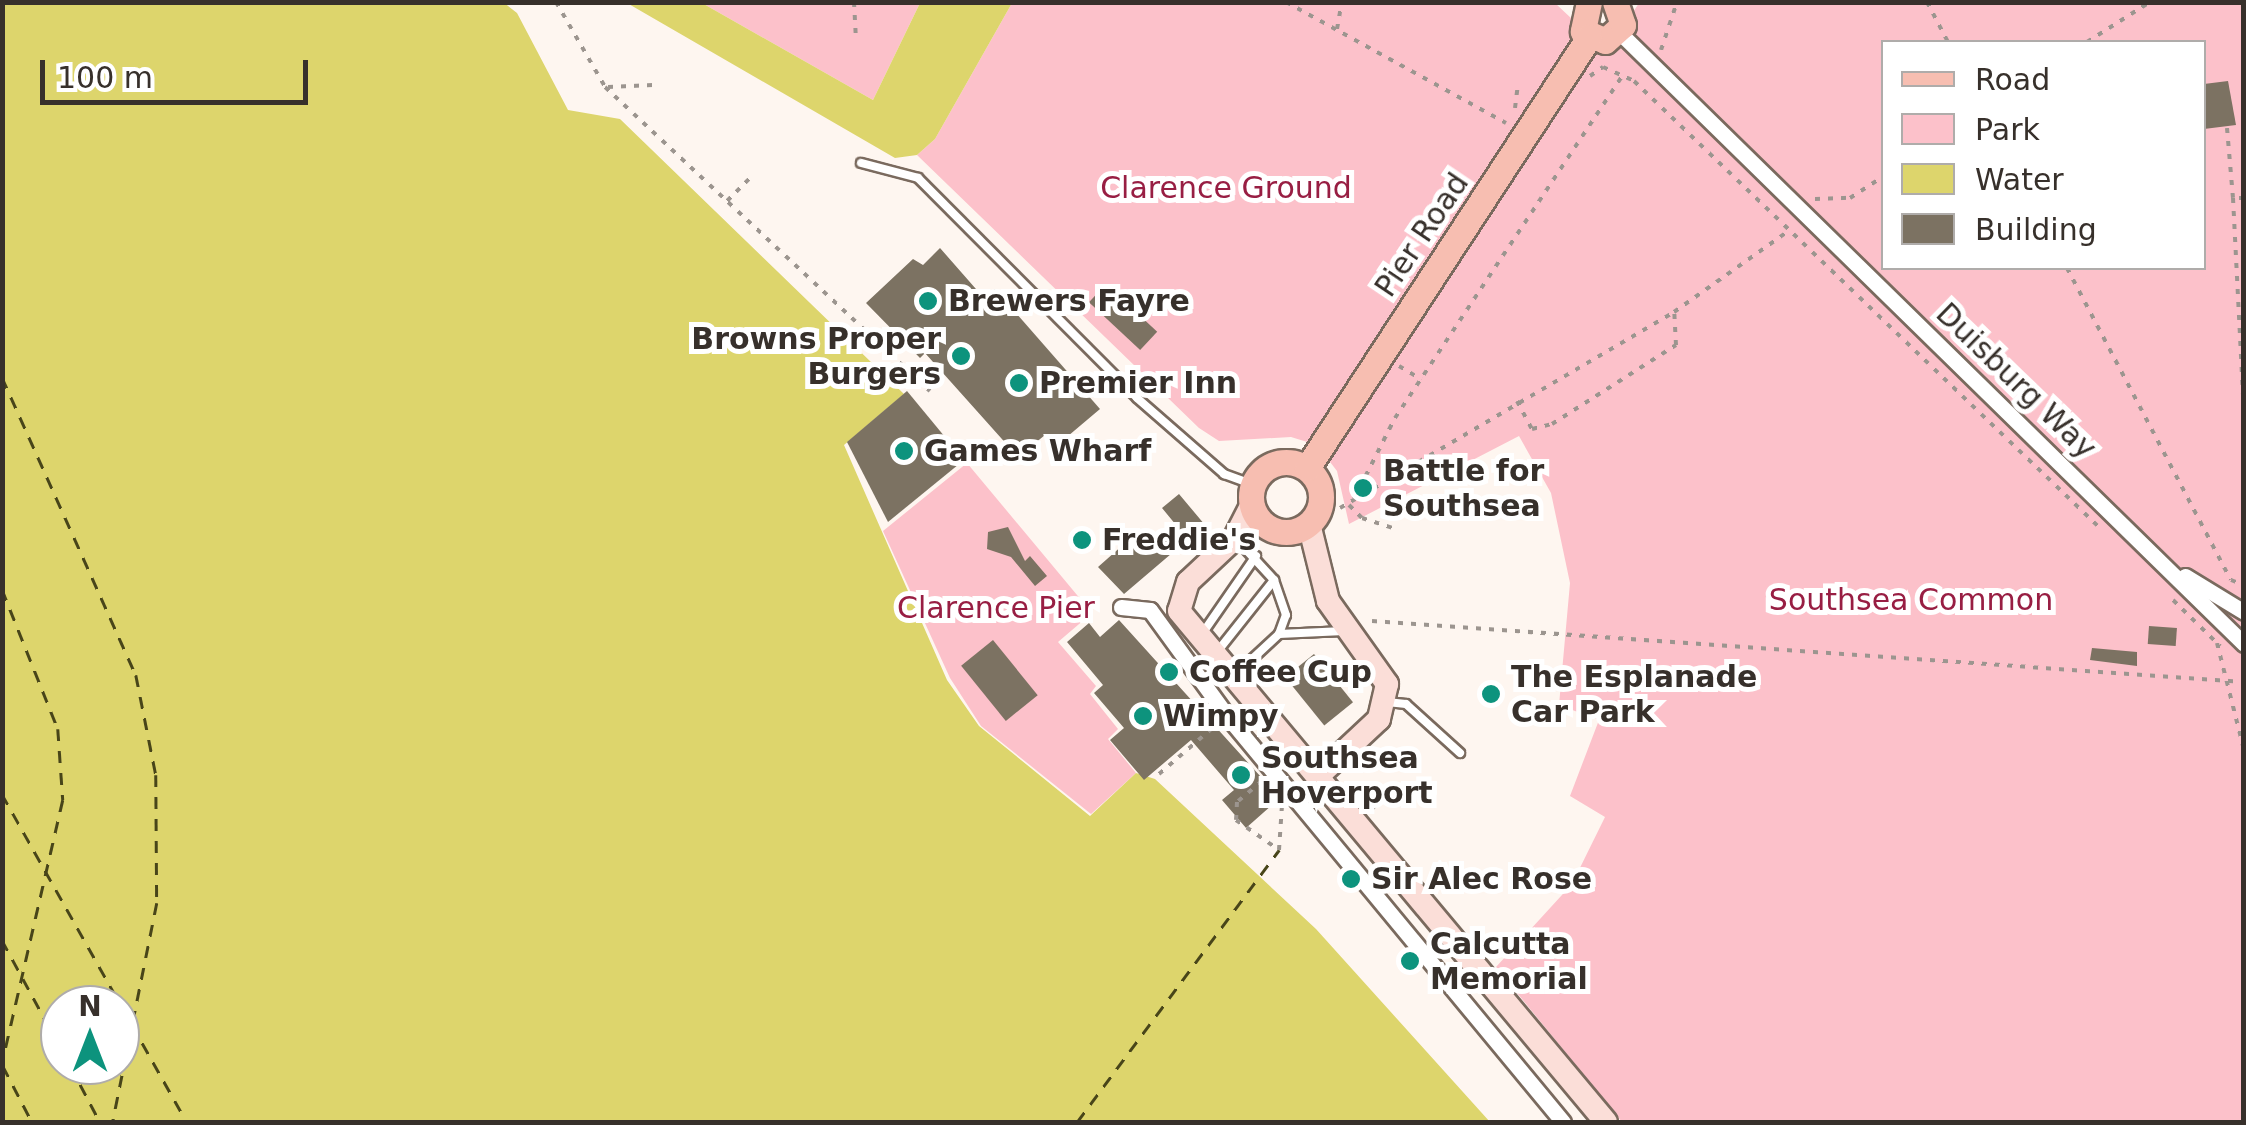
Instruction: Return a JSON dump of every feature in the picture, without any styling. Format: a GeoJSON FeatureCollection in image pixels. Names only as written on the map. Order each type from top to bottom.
{"type":"FeatureCollection","features":[{"type":"Feature","properties":{"kind":"main road"},"geometry":{"type":"LineString","coordinates":[[1588,2],[1580,23],[1589,37],[1605,41],[1619,32],[1624,16],[1616,2]]}},
{"type":"Feature","properties":{"kind":"main road","name":"Pier Road"},"geometry":{"type":"LineString","coordinates":[[1307,468],[1589,37]]}},
{"type":"Feature","properties":{"kind":"main road"},"geometry":{"type":"LineString","coordinates":[[1276,462],[1307,468],[1321,496],[1309,524],[1275,531],[1252,495],[1276,462]]}},
{"type":"Feature","properties":{"kind":"street","name":"Duisburg Way"},"geometry":{"type":"LineString","coordinates":[[1619,32],[2244,644]]}},
{"type":"Feature","properties":{"kind":"street"},"geometry":{"type":"LineString","coordinates":[[1252,495],[1235,538],[1178,596],[1207,646],[1232,677],[1606,1122]]}},
{"type":"Feature","properties":{"kind":"street"},"geometry":{"type":"LineString","coordinates":[[1309,524],[1314,566],[1361,626],[1382,667],[1387,702],[1380,720],[1318,776]]}},
{"type":"Feature","properties":{"kind":"street","name":"Duisburg Way"},"geometry":{"type":"LineString","coordinates":[[2161,560],[2244,612]]}},
{"type":"Feature","properties":{"kind":"street"},"geometry":{"type":"LineString","coordinates":[[1121,607],[1150,610],[1227,716],[1563,1122]]}},
{"type":"Feature","properties":{"kind":"lane"},"geometry":{"type":"LineString","coordinates":[[861,163],[918,178],[1137,398],[1252,495]]}},
{"type":"Feature","properties":{"kind":"lane"},"geometry":{"type":"LineString","coordinates":[[1232,677],[1279,634],[1286,597],[1256,556],[1235,538]]}},
{"type":"Feature","properties":{"kind":"lane"},"geometry":{"type":"LineString","coordinates":[[1207,646],[1256,556]]}},
{"type":"Feature","properties":{"kind":"lane"},"geometry":{"type":"LineString","coordinates":[[1207,646],[1274,580]]}},
{"type":"Feature","properties":{"kind":"lane"},"geometry":{"type":"LineString","coordinates":[[1279,634],[1361,626]]}},
{"type":"Feature","properties":{"kind":"lane"},"geometry":{"type":"LineString","coordinates":[[1387,702],[1406,704],[1460,753]]}},
{"type":"Feature","properties":{"kind":"path"},"geometry":{"type":"LineString","coordinates":[[556,2],[605,87],[930,391]]}},
{"type":"Feature","properties":{"kind":"path"},"geometry":{"type":"LineString","coordinates":[[854,2],[856,39]]}},
{"type":"Feature","properties":{"kind":"path"},"geometry":{"type":"LineString","coordinates":[[1286,2],[1506,124]]}},
{"type":"Feature","properties":{"kind":"path"},"geometry":{"type":"LineString","coordinates":[[1338,29],[1342,2]]}},
{"type":"Feature","properties":{"kind":"path"},"geometry":{"type":"LineString","coordinates":[[1658,56],[1677,2]]}},
{"type":"Feature","properties":{"kind":"path"},"geometry":{"type":"LineString","coordinates":[[1927,2],[1947,40]]}},
{"type":"Feature","properties":{"kind":"path"},"geometry":{"type":"LineString","coordinates":[[2090,40],[2150,2]]}},
{"type":"Feature","properties":{"kind":"path"},"geometry":{"type":"LineString","coordinates":[[1588,77],[1602,66],[1624,72],[2110,538]]}},
{"type":"Feature","properties":{"kind":"path"},"geometry":{"type":"LineString","coordinates":[[1354,499],[1420,379],[1624,72]]}},
{"type":"Feature","properties":{"kind":"path"},"geometry":{"type":"LineString","coordinates":[[1518,82],[1521,120]]}},
{"type":"Feature","properties":{"kind":"path"},"geometry":{"type":"LineString","coordinates":[[605,87],[654,85]]}},
{"type":"Feature","properties":{"kind":"path"},"geometry":{"type":"LineString","coordinates":[[2227,128],[2244,414]]}},
{"type":"Feature","properties":{"kind":"path"},"geometry":{"type":"LineString","coordinates":[[727,201],[750,178]]}},
{"type":"Feature","properties":{"kind":"path"},"geometry":{"type":"LineString","coordinates":[[1806,200],[1850,198],[1881,178]]}},
{"type":"Feature","properties":{"kind":"path"},"geometry":{"type":"LineString","coordinates":[[2233,198],[2244,198]]}},
{"type":"Feature","properties":{"kind":"path"},"geometry":{"type":"LineString","coordinates":[[1788,216],[1790,230]]}},
{"type":"Feature","properties":{"kind":"path"},"geometry":{"type":"LineString","coordinates":[[1340,508],[1517,400],[1674,312],[1790,230]]}},
{"type":"Feature","properties":{"kind":"path"},"geometry":{"type":"LineString","coordinates":[[2068,270],[2231,580],[2244,585]]}},
{"type":"Feature","properties":{"kind":"path"},"geometry":{"type":"LineString","coordinates":[[1517,400],[1532,429],[1552,424],[1676,344],[1674,312]]}},
{"type":"Feature","properties":{"kind":"path"},"geometry":{"type":"LineString","coordinates":[[1397,364],[1420,379]]}},
{"type":"Feature","properties":{"kind":"path"},"geometry":{"type":"LineString","coordinates":[[1348,503],[1362,518],[1392,528]]}},
{"type":"Feature","properties":{"kind":"path"},"geometry":{"type":"LineString","coordinates":[[2166,594],[2217,644],[2220,680],[2244,750]]}},
{"type":"Feature","properties":{"kind":"path"},"geometry":{"type":"LineString","coordinates":[[1361,626],[2244,682]]}},
{"type":"Feature","properties":{"kind":"path"},"geometry":{"type":"LineString","coordinates":[[1159,774],[1227,716]]}},
{"type":"Feature","properties":{"kind":"path"},"geometry":{"type":"LineString","coordinates":[[1255,786],[1236,802],[1236,820],[1279,850],[1280,816]]}},
{"type":"Feature","properties":{"kind":"path"},"geometry":{"type":"LineString","coordinates":[[1371,810],[1386,794]]}},
{"type":"Feature","properties":{"kind":"green space"},"geometry":{"type":"Polygon","coordinates":[[[702,3],[920,3],[873,100],[702,3]]]}},
{"type":"Feature","properties":{"kind":"green space","name":"Southsea Common"},"geometry":{"type":"Polygon","coordinates":[[[1012,3],[1555,3],[1607,52],[1639,3],[2241,3],[2243,1122],[1622,1122],[1496,967],[1572,884],[1605,817],[1570,796],[1599,720],[1559,705],[1570,583],[1551,493],[1519,436],[1349,524],[1337,471],[1317,445],[1291,437],[1219,441],[1199,428],[917,155],[935,139],[1012,3]]]}},
{"type":"Feature","properties":{"kind":"green space","name":"Clarence Pier"},"geometry":{"type":"Polygon","coordinates":[[[967,463],[1092,613],[1058,642],[1096,686],[1090,694],[1118,729],[1108,739],[1136,773],[1091,814],[981,726],[950,678],[883,531],[967,463]]]}},
{"type":"Feature","properties":{"kind":"water"},"geometry":{"type":"Polygon","coordinates":[[[503,2],[517,13],[568,110],[620,119],[904,394],[844,445],[947,680],[979,726],[1090,816],[1136,773],[1155,779],[1316,929],[1490,1122],[3,1122],[2,3],[503,2]]]}},
{"type":"Feature","properties":{"kind":"water"},"geometry":{"type":"Polygon","coordinates":[[[627,3],[702,3],[873,100],[920,3],[1012,3],[935,139],[917,155],[895,158],[627,3]]]}},
{"type":"Feature","properties":{"kind":"building"},"geometry":{"type":"Polygon","coordinates":[[[2228,81],[2236,125],[2206,129],[2206,84],[2228,81]]]}},
{"type":"Feature","properties":{"kind":"building"},"geometry":{"type":"Polygon","coordinates":[[[940,248],[983,297],[995,289],[1100,409],[1055,447],[1045,435],[1018,457],[925,353],[920,358],[866,303],[913,259],[923,265],[940,248]]]}},
{"type":"Feature","properties":{"kind":"building"},"geometry":{"type":"Polygon","coordinates":[[[1106,284],[1157,332],[1140,350],[1089,302],[1106,284]]]}},
{"type":"Feature","properties":{"kind":"building","name":"Games Wharf"},"geometry":{"type":"Polygon","coordinates":[[[907,391],[964,460],[888,522],[847,442],[907,391]]]}},
{"type":"Feature","properties":{"kind":"building"},"geometry":{"type":"Polygon","coordinates":[[[1179,494],[1205,525],[1124,594],[1098,567],[1141,529],[1153,544],[1176,525],[1162,508],[1179,494]]]}},
{"type":"Feature","properties":{"kind":"building"},"geometry":{"type":"Polygon","coordinates":[[[1008,527],[1025,561],[1030,556],[1047,576],[1035,586],[1011,557],[987,549],[988,532],[1008,527]]]}},
{"type":"Feature","properties":{"kind":"building"},"geometry":{"type":"Polygon","coordinates":[[[1119,620],[1280,798],[1246,828],[1222,800],[1234,790],[1191,740],[1144,780],[1110,740],[1124,728],[1094,693],[1103,685],[1067,642],[1089,623],[1100,637],[1119,620]]]}},
{"type":"Feature","properties":{"kind":"building"},"geometry":{"type":"Polygon","coordinates":[[[2149,626],[2177,628],[2176,646],[2148,644],[2149,626]]]}},
{"type":"Feature","properties":{"kind":"building"},"geometry":{"type":"Polygon","coordinates":[[[993,640],[1038,695],[1006,721],[961,666],[993,640]]]}},
{"type":"Feature","properties":{"kind":"building"},"geometry":{"type":"Polygon","coordinates":[[[2092,648],[2137,652],[2137,666],[2090,660],[2092,648]]]}},
{"type":"Feature","properties":{"kind":"building"},"geometry":{"type":"Polygon","coordinates":[[[1314,654],[1353,702],[1324,725],[1285,677],[1314,654]]]}},
{"type":"Feature","properties":{"kind":"ferry route"},"geometry":{"type":"LineString","coordinates":[[2,377],[136,675],[156,775],[157,903],[113,1122]]}},
{"type":"Feature","properties":{"kind":"ferry route"},"geometry":{"type":"LineString","coordinates":[[2,589],[58,729],[63,800],[2,1065]]}},
{"type":"Feature","properties":{"kind":"ferry route"},"geometry":{"type":"LineString","coordinates":[[2,794],[187,1122]]}},
{"type":"Feature","properties":{"kind":"ferry route"},"geometry":{"type":"LineString","coordinates":[[1077,1122],[1279,850]]}},
{"type":"Feature","properties":{"kind":"ferry route"},"geometry":{"type":"LineString","coordinates":[[2,940],[40,1010]]}},
{"type":"Feature","properties":{"kind":"ferry route"},"geometry":{"type":"LineString","coordinates":[[3,1066],[32,1122]]}},
{"type":"Feature","properties":{"kind":"ferry route"},"geometry":{"type":"LineString","coordinates":[[81,1085],[100,1122]]}},
{"type":"Feature","properties":{"kind":"place","name":"Brewers Fayre"},"geometry":{"type":"Point","coordinates":[928,301]}},
{"type":"Feature","properties":{"kind":"place","name":"Browns Proper Burgers"},"geometry":{"type":"Point","coordinates":[961,356]}},
{"type":"Feature","properties":{"kind":"place","name":"Premier Inn"},"geometry":{"type":"Point","coordinates":[1019,383]}},
{"type":"Feature","properties":{"kind":"place","name":"Games Wharf"},"geometry":{"type":"Point","coordinates":[904,451]}},
{"type":"Feature","properties":{"kind":"place","name":"Battle for Southsea"},"geometry":{"type":"Point","coordinates":[1363,488]}},
{"type":"Feature","properties":{"kind":"place","name":"Freddie's"},"geometry":{"type":"Point","coordinates":[1082,540]}},
{"type":"Feature","properties":{"kind":"place","name":"Coffee Cup"},"geometry":{"type":"Point","coordinates":[1169,672]}},
{"type":"Feature","properties":{"kind":"place","name":"The Esplanade Car Park"},"geometry":{"type":"Point","coordinates":[1491,694]}},
{"type":"Feature","properties":{"kind":"place","name":"Wimpy"},"geometry":{"type":"Point","coordinates":[1143,716]}},
{"type":"Feature","properties":{"kind":"place","name":"Southsea Hoverport"},"geometry":{"type":"Point","coordinates":[1241,775]}},
{"type":"Feature","properties":{"kind":"place","name":"Sir Alec Rose"},"geometry":{"type":"Point","coordinates":[1351,879]}},
{"type":"Feature","properties":{"kind":"place","name":"Calcutta Memorial"},"geometry":{"type":"Point","coordinates":[1410,961]}},
{"type":"Feature","properties":{"kind":"park label","name":"Clarence Ground"},"geometry":{"type":"Point","coordinates":[1226,188]}}]}
